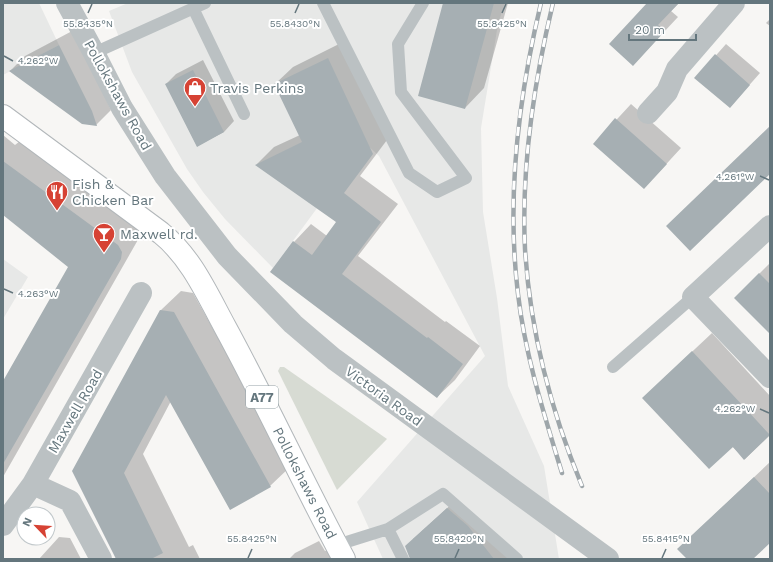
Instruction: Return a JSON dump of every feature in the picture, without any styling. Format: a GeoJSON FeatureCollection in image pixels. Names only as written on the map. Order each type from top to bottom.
{"type":"FeatureCollection","features":[{"type":"Feature","properties":{"kind":"main road","name":"Pollokshaws Road"},"geometry":{"type":"LineString","coordinates":[[3,116],[171,240],[187,260],[227,332],[341,552]]}},
{"type":"Feature","properties":{"kind":"street"},"geometry":{"type":"LineString","coordinates":[[648,113],[667,92],[677,69],[734,3]]}},
{"type":"Feature","properties":{"kind":"street","name":"Pollokshaws Road"},"geometry":{"type":"LineString","coordinates":[[69,7],[125,114],[165,176],[187,204]]}},
{"type":"Feature","properties":{"kind":"street","name":"Victoria Road"},"geometry":{"type":"LineString","coordinates":[[187,204],[227,256],[293,324],[334,359],[608,559]]}},
{"type":"Feature","properties":{"kind":"street"},"geometry":{"type":"LineString","coordinates":[[770,226],[693,298],[770,377]]}},
{"type":"Feature","properties":{"kind":"street","name":"Maxwell Road"},"geometry":{"type":"LineString","coordinates":[[3,525],[33,484],[141,293]]}},
{"type":"Feature","properties":{"kind":"street"},"geometry":{"type":"LineString","coordinates":[[33,484],[70,501],[101,559]]}},
{"type":"Feature","properties":{"kind":"lane"},"geometry":{"type":"LineString","coordinates":[[94,53],[205,3]]}},
{"type":"Feature","properties":{"kind":"lane"},"geometry":{"type":"LineString","coordinates":[[323,3],[409,173],[437,192],[466,178],[402,92],[398,44],[423,3]]}},
{"type":"Feature","properties":{"kind":"lane"},"geometry":{"type":"LineString","coordinates":[[193,8],[244,114]]}},
{"type":"Feature","properties":{"kind":"lane"},"geometry":{"type":"LineString","coordinates":[[613,367],[693,298]]}},
{"type":"Feature","properties":{"kind":"lane"},"geometry":{"type":"LineString","coordinates":[[341,552],[388,529],[443,494],[517,559]]}},
{"type":"Feature","properties":{"kind":"lane"},"geometry":{"type":"LineString","coordinates":[[388,529],[403,559]]}},
{"type":"Feature","properties":{"kind":"shaded area"},"geometry":{"type":"Polygon","coordinates":[[[3,3],[39,3],[59,45],[3,75],[3,3]]]}},
{"type":"Feature","properties":{"kind":"shaded area"},"geometry":{"type":"Polygon","coordinates":[[[128,3],[505,3],[498,24],[481,128],[483,212],[497,298],[508,386],[544,466],[559,559],[383,559],[357,502],[485,356],[379,156],[365,143],[273,268],[225,219],[203,192],[187,169],[132,72],[109,11],[128,3]]]}},
{"type":"Feature","properties":{"kind":"shaded area"},"geometry":{"type":"Polygon","coordinates":[[[3,259],[28,277],[3,319],[3,259]]]}},
{"type":"Feature","properties":{"kind":"shaded area"},"geometry":{"type":"Polygon","coordinates":[[[280,367],[284,367],[387,439],[337,490],[278,371],[280,367]]]}},
{"type":"Feature","properties":{"kind":"building"},"geometry":{"type":"Polygon","coordinates":[[[443,3],[494,3],[465,109],[418,96],[443,3]]]}},
{"type":"Feature","properties":{"kind":"building"},"geometry":{"type":"Polygon","coordinates":[[[647,3],[679,3],[658,25],[665,31],[633,66],[609,44],[647,3]]]}},
{"type":"Feature","properties":{"kind":"building"},"geometry":{"type":"Polygon","coordinates":[[[59,45],[92,111],[97,126],[82,124],[9,71],[59,45]]]}},
{"type":"Feature","properties":{"kind":"building"},"geometry":{"type":"Polygon","coordinates":[[[715,54],[750,85],[730,108],[694,78],[715,54]]]}},
{"type":"Feature","properties":{"kind":"building"},"geometry":{"type":"Polygon","coordinates":[[[328,58],[373,154],[344,193],[381,222],[342,274],[463,364],[437,398],[270,272],[293,241],[312,255],[336,222],[255,165],[302,142],[274,84],[328,58]]]}},
{"type":"Feature","properties":{"kind":"building","name":"Travis Perkins"},"geometry":{"type":"Polygon","coordinates":[[[193,70],[224,132],[197,147],[165,84],[193,70]]]}},
{"type":"Feature","properties":{"kind":"building"},"geometry":{"type":"Polygon","coordinates":[[[615,118],[667,164],[644,189],[593,144],[615,118]]]}},
{"type":"Feature","properties":{"kind":"building"},"geometry":{"type":"Polygon","coordinates":[[[770,126],[770,174],[690,251],[666,226],[770,126]]]}},
{"type":"Feature","properties":{"kind":"building"},"geometry":{"type":"Polygon","coordinates":[[[3,161],[118,245],[122,252],[121,259],[3,464],[3,381],[68,267],[3,215],[3,161]]]}},
{"type":"Feature","properties":{"kind":"building"},"geometry":{"type":"Polygon","coordinates":[[[759,273],[770,284],[770,334],[734,298],[759,273]]]}},
{"type":"Feature","properties":{"kind":"building"},"geometry":{"type":"Polygon","coordinates":[[[160,310],[174,312],[271,487],[230,510],[166,395],[124,473],[163,553],[151,559],[116,559],[72,471],[160,310]]]}},
{"type":"Feature","properties":{"kind":"building"},"geometry":{"type":"Polygon","coordinates":[[[692,351],[770,435],[744,460],[733,447],[709,469],[642,398],[692,351]]]}},
{"type":"Feature","properties":{"kind":"building"},"geometry":{"type":"Polygon","coordinates":[[[754,477],[770,494],[770,543],[753,559],[687,559],[677,549],[754,477]]]}},
{"type":"Feature","properties":{"kind":"building"},"geometry":{"type":"Polygon","coordinates":[[[447,508],[468,526],[494,559],[410,559],[405,546],[447,508]]]}},
{"type":"Feature","properties":{"kind":"railway"},"geometry":{"type":"LineString","coordinates":[[541,3],[520,111],[516,148],[513,221],[518,294],[525,339],[536,384],[562,473]]}},
{"type":"Feature","properties":{"kind":"railway"},"geometry":{"type":"LineString","coordinates":[[553,3],[540,63],[530,125],[525,187],[525,249],[532,310],[544,370],[561,429],[582,486]]}},
{"type":"Feature","properties":{"kind":"place","name":"Travis Perkins"},"geometry":{"type":"Point","coordinates":[195,108]}},
{"type":"Feature","properties":{"kind":"place","name":"Fish & Chicken Bar"},"geometry":{"type":"Point","coordinates":[57,212]}},
{"type":"Feature","properties":{"kind":"place","name":"Maxwell rd."},"geometry":{"type":"Point","coordinates":[104,254]}}]}
